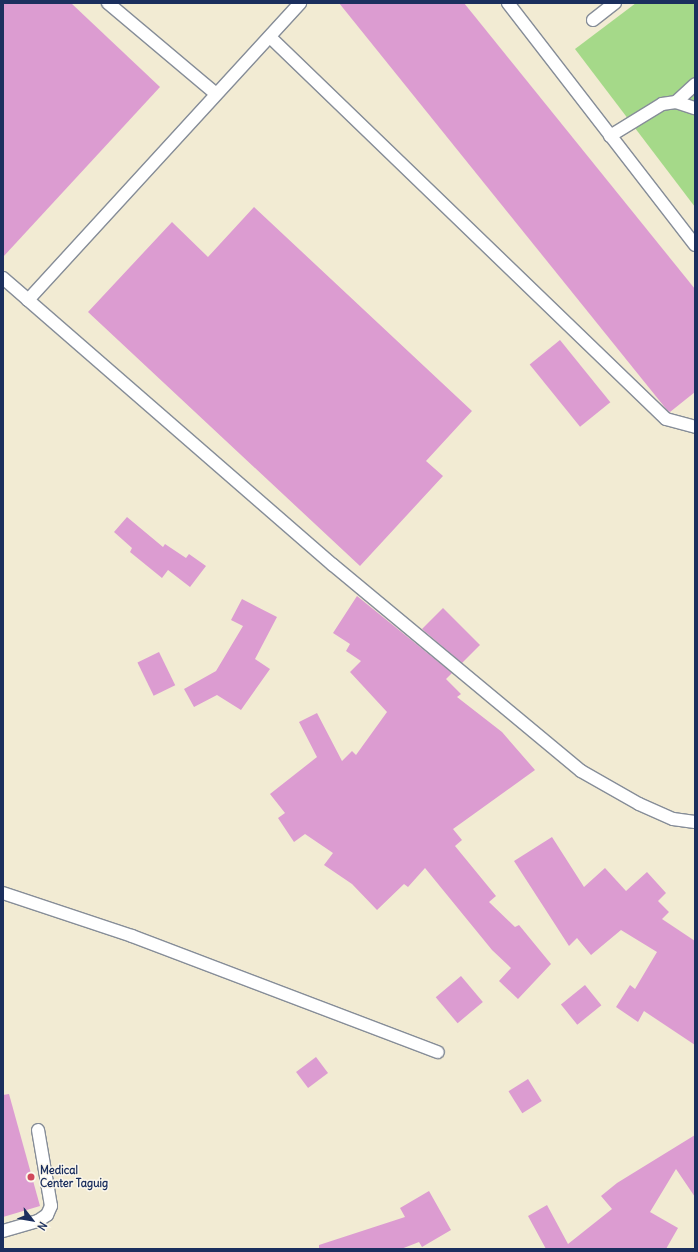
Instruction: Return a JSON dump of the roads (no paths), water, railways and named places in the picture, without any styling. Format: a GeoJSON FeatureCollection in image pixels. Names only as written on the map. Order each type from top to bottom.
{"type":"FeatureCollection","features":[{"type":"Feature","properties":{"kind":"lane"},"geometry":{"type":"LineString","coordinates":[[108,3],[216,94]]}},
{"type":"Feature","properties":{"kind":"lane"},"geometry":{"type":"LineString","coordinates":[[28,300],[300,3]]}},
{"type":"Feature","properties":{"kind":"lane"},"geometry":{"type":"LineString","coordinates":[[508,3],[695,245]]}},
{"type":"Feature","properties":{"kind":"lane"},"geometry":{"type":"LineString","coordinates":[[594,20],[615,3]]}},
{"type":"Feature","properties":{"kind":"lane"},"geometry":{"type":"LineString","coordinates":[[270,37],[666,419],[695,426]]}},
{"type":"Feature","properties":{"kind":"lane"},"geometry":{"type":"LineString","coordinates":[[676,102],[695,84]]}},
{"type":"Feature","properties":{"kind":"lane"},"geometry":{"type":"LineString","coordinates":[[610,136],[662,104],[676,102],[695,108]]}},
{"type":"Feature","properties":{"kind":"lane"},"geometry":{"type":"LineString","coordinates":[[3,278],[333,565],[581,771],[639,804],[673,819],[695,822]]}},
{"type":"Feature","properties":{"kind":"lane"},"geometry":{"type":"LineString","coordinates":[[3,893],[60,915],[132,936],[438,1052]]}},
{"type":"Feature","properties":{"kind":"lane"},"geometry":{"type":"LineString","coordinates":[[3,1231],[38,1221],[47,1215],[51,1206],[38,1130]]}},
{"type":"Feature","properties":{"kind":"place","name":"Medical Center Taguig"},"geometry":{"type":"Point","coordinates":[31,1177]}}]}
